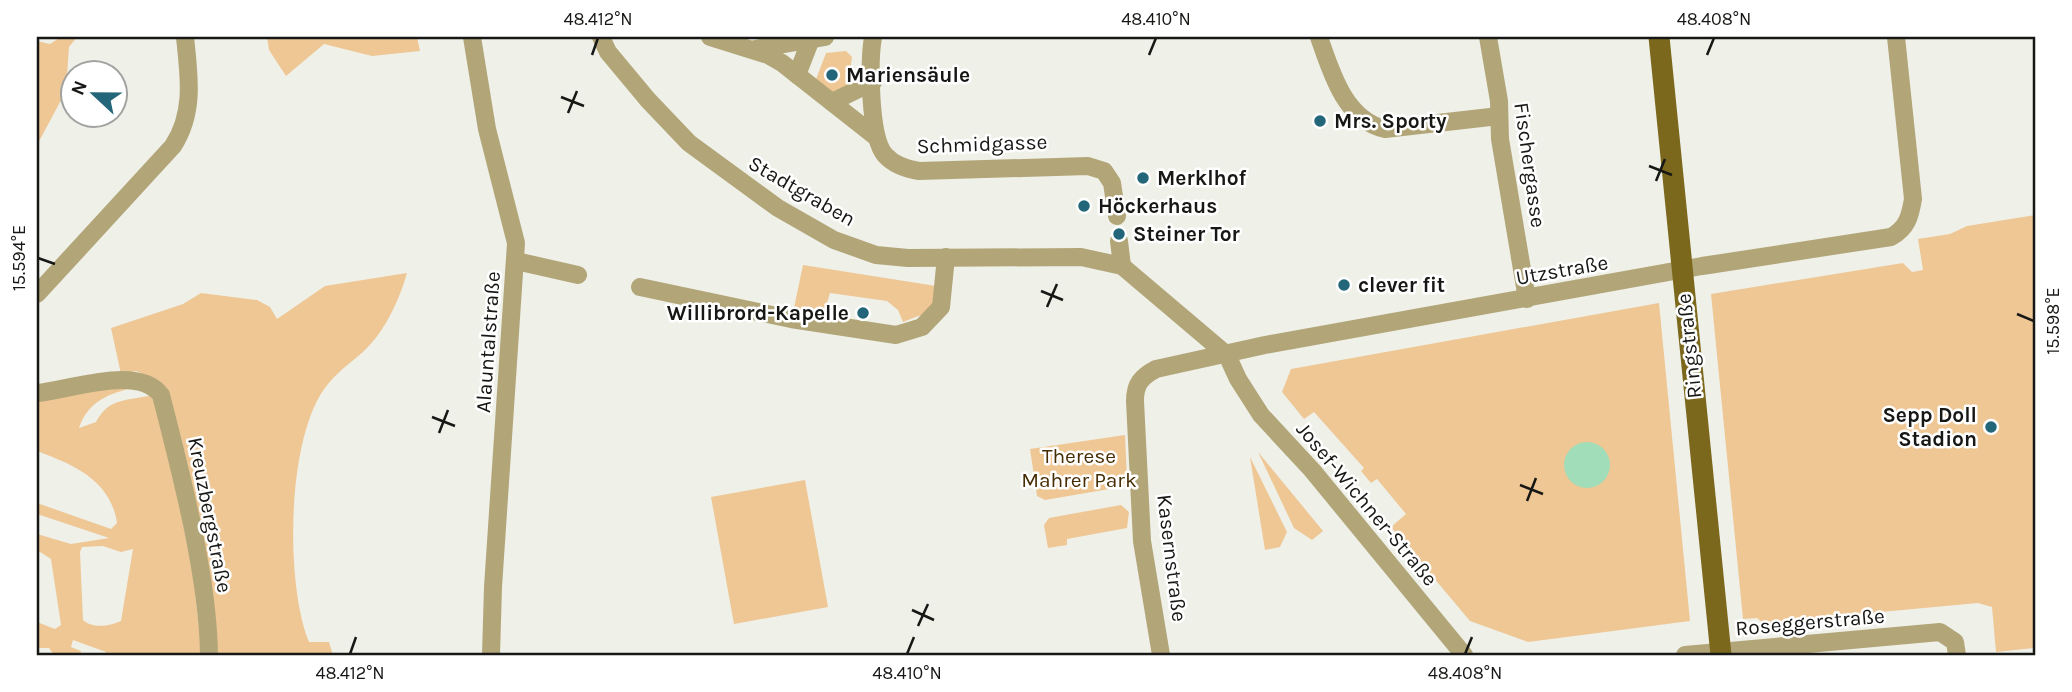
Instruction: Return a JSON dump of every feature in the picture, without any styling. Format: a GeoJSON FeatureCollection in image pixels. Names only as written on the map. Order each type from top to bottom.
{"type":"FeatureCollection","features":[{"type":"Feature","properties":{"kind":"main road","name":"Ringstraße"},"geometry":{"type":"LineString","coordinates":[[1658,37],[1721,654]]}},
{"type":"Feature","properties":{"kind":"street"},"geometry":{"type":"LineString","coordinates":[[37,294],[173,146],[184,129],[190,89],[186,37]]}},
{"type":"Feature","properties":{"kind":"street","name":"Alauntalstraße"},"geometry":{"type":"LineString","coordinates":[[472,37],[487,129],[514,226],[516,261],[493,587],[491,655]]}},
{"type":"Feature","properties":{"kind":"street","name":"Stadtgraben"},"geometry":{"type":"LineString","coordinates":[[601,37],[608,52],[680,134],[722,170],[778,208],[834,240],[876,254],[1081,257],[1122,266]]}},
{"type":"Feature","properties":{"kind":"street","name":"Schmidgasse"},"geometry":{"type":"LineString","coordinates":[[710,37],[768,55],[876,137],[884,154],[895,164],[919,171],[1071,164],[1104,171],[1112,183],[1117,216]]}},
{"type":"Feature","properties":{"kind":"street"},"geometry":{"type":"LineString","coordinates":[[873,37],[876,137]]}},
{"type":"Feature","properties":{"kind":"street"},"geometry":{"type":"LineString","coordinates":[[1319,37],[1341,90],[1363,121],[1385,129],[1499,116]]}},
{"type":"Feature","properties":{"kind":"street","name":"Fischergasse"},"geometry":{"type":"LineString","coordinates":[[1488,37],[1527,299]]}},
{"type":"Feature","properties":{"kind":"street","name":"Utzstraße"},"geometry":{"type":"LineString","coordinates":[[1138,383],[1144,375],[1156,369],[1265,345],[1681,271],[1891,237],[1904,230],[1911,215],[1913,199],[1896,37]]}},
{"type":"Feature","properties":{"kind":"street"},"geometry":{"type":"LineString","coordinates":[[751,50],[818,38]]}},
{"type":"Feature","properties":{"kind":"street"},"geometry":{"type":"LineString","coordinates":[[797,75],[818,38]]}},
{"type":"Feature","properties":{"kind":"street"},"geometry":{"type":"LineString","coordinates":[[832,102],[873,82]]}},
{"type":"Feature","properties":{"kind":"street"},"geometry":{"type":"LineString","coordinates":[[1119,241],[1122,266],[1227,355]]}},
{"type":"Feature","properties":{"kind":"street"},"geometry":{"type":"LineString","coordinates":[[640,287],[791,318],[896,335],[922,327],[941,307],[946,257]]}},
{"type":"Feature","properties":{"kind":"street"},"geometry":{"type":"LineString","coordinates":[[516,261],[578,275]]}},
{"type":"Feature","properties":{"kind":"street","name":"Josef-Wichner-Straße"},"geometry":{"type":"LineString","coordinates":[[1227,355],[1238,380],[1261,415],[1312,470],[1464,655]]}},
{"type":"Feature","properties":{"kind":"street","name":"Kreuzbergstraße"},"geometry":{"type":"LineString","coordinates":[[37,393],[135,379],[155,386],[161,395],[185,498],[209,634],[209,655]]}},
{"type":"Feature","properties":{"kind":"street","name":"Kasernstraße"},"geometry":{"type":"LineString","coordinates":[[1138,383],[1135,401],[1142,541],[1161,655]]}},
{"type":"Feature","properties":{"kind":"street","name":"Roseggerstraße"},"geometry":{"type":"LineString","coordinates":[[1685,655],[1721,654],[1940,632],[1955,642],[1957,655]]}},
{"type":"Feature","properties":{"kind":"green space"},"geometry":{"type":"Polygon","coordinates":[[[61,37],[77,37],[69,47],[68,60],[60,60],[60,102],[37,145],[37,41],[50,44],[61,37]]]}},
{"type":"Feature","properties":{"kind":"green space"},"geometry":{"type":"Polygon","coordinates":[[[267,37],[417,37],[420,51],[372,56],[324,44],[286,76],[269,50],[267,37]]]}},
{"type":"Feature","properties":{"kind":"green space"},"geometry":{"type":"Polygon","coordinates":[[[846,51],[852,57],[848,87],[834,94],[815,82],[826,53],[846,51]]]}},
{"type":"Feature","properties":{"kind":"green space"},"geometry":{"type":"Polygon","coordinates":[[[2035,215],[2035,648],[1996,652],[1992,607],[1978,603],[1763,623],[1757,618],[1743,619],[1711,294],[1903,263],[1912,272],[1923,270],[1918,239],[1950,234],[1967,226],[2035,215]]]}},
{"type":"Feature","properties":{"kind":"green space"},"geometry":{"type":"Polygon","coordinates":[[[803,265],[936,286],[934,303],[921,315],[903,322],[898,310],[887,301],[830,293],[824,313],[794,308],[803,265]]]}},
{"type":"Feature","properties":{"kind":"green space"},"geometry":{"type":"Polygon","coordinates":[[[407,273],[386,323],[367,348],[328,384],[314,407],[297,472],[293,548],[301,616],[309,642],[329,642],[333,655],[218,655],[211,611],[156,380],[136,371],[121,374],[111,328],[183,304],[201,293],[257,300],[270,307],[277,319],[325,286],[407,273]]]}},
{"type":"Feature","properties":{"kind":"green space"},"geometry":{"type":"Polygon","coordinates":[[[1659,303],[1690,621],[1528,642],[1470,621],[1391,527],[1406,514],[1377,479],[1371,483],[1361,471],[1364,468],[1314,412],[1304,419],[1282,392],[1291,369],[1659,303]]]}},
{"type":"Feature","properties":{"kind":"green space"},"geometry":{"type":"Polygon","coordinates":[[[100,387],[128,389],[98,402],[87,413],[79,428],[96,422],[107,408],[120,401],[153,395],[158,398],[193,573],[202,655],[106,655],[106,652],[73,640],[71,647],[81,651],[80,655],[54,655],[49,648],[37,648],[37,622],[55,629],[61,625],[51,559],[37,550],[37,534],[71,544],[109,538],[37,514],[37,503],[111,529],[117,523],[107,495],[88,476],[37,451],[37,398],[100,387]],[[103,546],[82,547],[83,620],[87,623],[102,626],[121,621],[133,549],[121,552],[103,546]]]}},
{"type":"Feature","properties":{"kind":"green space","name":"Therese Mahrer Park"},"geometry":{"type":"Polygon","coordinates":[[[1125,435],[1127,480],[1121,487],[1045,500],[1037,496],[1030,449],[1125,435]]]}},
{"type":"Feature","properties":{"kind":"green space"},"geometry":{"type":"Polygon","coordinates":[[[1258,452],[1323,531],[1312,540],[1294,528],[1258,452]]]}},
{"type":"Feature","properties":{"kind":"green space"},"geometry":{"type":"Polygon","coordinates":[[[1250,457],[1287,532],[1280,547],[1265,550],[1250,457]]]}},
{"type":"Feature","properties":{"kind":"green space"},"geometry":{"type":"Polygon","coordinates":[[[805,480],[828,607],[734,624],[711,497],[805,480]]]}},
{"type":"Feature","properties":{"kind":"green space"},"geometry":{"type":"Polygon","coordinates":[[[1121,505],[1129,512],[1127,528],[1067,539],[1067,545],[1048,548],[1044,525],[1049,518],[1121,505]]]}},
{"type":"Feature","properties":{"kind":"shaded area"},"geometry":{"type":"Polygon","coordinates":[[[1587,442],[1603,449],[1610,465],[1603,481],[1587,488],[1571,481],[1564,465],[1571,449],[1587,442]]]}},
{"type":"Feature","properties":{"kind":"place","name":"Mariensäule"},"geometry":{"type":"Point","coordinates":[832,75]}},
{"type":"Feature","properties":{"kind":"place","name":"Mrs. Sporty"},"geometry":{"type":"Point","coordinates":[1320,121]}},
{"type":"Feature","properties":{"kind":"place","name":"Merklhof"},"geometry":{"type":"Point","coordinates":[1143,178]}},
{"type":"Feature","properties":{"kind":"place","name":"Höckerhaus"},"geometry":{"type":"Point","coordinates":[1084,206]}},
{"type":"Feature","properties":{"kind":"place","name":"Steiner Tor"},"geometry":{"type":"Point","coordinates":[1119,234]}},
{"type":"Feature","properties":{"kind":"place","name":"clever fit"},"geometry":{"type":"Point","coordinates":[1344,285]}},
{"type":"Feature","properties":{"kind":"place","name":"Willibrord-Kapelle"},"geometry":{"type":"Point","coordinates":[863,313]}},
{"type":"Feature","properties":{"kind":"place","name":"Sepp Doll Stadion"},"geometry":{"type":"Point","coordinates":[1991,427]}}]}
